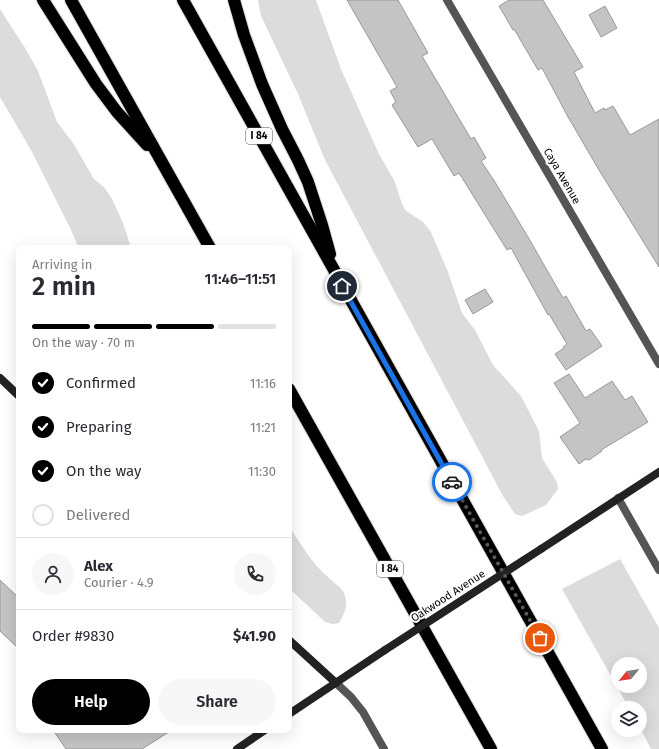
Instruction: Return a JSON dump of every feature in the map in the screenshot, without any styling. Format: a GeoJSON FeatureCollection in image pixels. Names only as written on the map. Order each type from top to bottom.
{"type":"FeatureCollection","features":[{"type":"Feature","properties":{"kind":"highway"},"geometry":{"type":"LineString","coordinates":[[43,0],[86,70],[106,98],[133,130],[160,158]]}},
{"type":"Feature","properties":{"kind":"highway"},"geometry":{"type":"LineString","coordinates":[[71,0],[208,245]]}},
{"type":"Feature","properties":{"kind":"highway","name":"I 84"},"geometry":{"type":"LineString","coordinates":[[182,0],[602,749]]}},
{"type":"Feature","properties":{"kind":"highway"},"geometry":{"type":"LineString","coordinates":[[234,0],[248,46],[262,84],[282,130],[308,182],[335,272]]}},
{"type":"Feature","properties":{"kind":"highway","name":"I 84"},"geometry":{"type":"LineString","coordinates":[[292,394],[491,749]]}},
{"type":"Feature","properties":{"kind":"street","name":"Caya Avenue"},"geometry":{"type":"LineString","coordinates":[[447,0],[659,364]]}},
{"type":"Feature","properties":{"kind":"street"},"geometry":{"type":"LineString","coordinates":[[0,378],[16,393]]}},
{"type":"Feature","properties":{"kind":"street","name":"Oakwood Avenue"},"geometry":{"type":"LineString","coordinates":[[292,712],[659,472]]}},
{"type":"Feature","properties":{"kind":"street"},"geometry":{"type":"LineString","coordinates":[[618,498],[659,570]]}},
{"type":"Feature","properties":{"kind":"street"},"geometry":{"type":"LineString","coordinates":[[292,643],[351,697],[363,712],[384,749]]}},
{"type":"Feature","properties":{"kind":"street"},"geometry":{"type":"LineString","coordinates":[[237,749],[261,733]]}},
{"type":"Feature","properties":{"kind":"shaded area"},"geometry":{"type":"Polygon","coordinates":[[[258,0],[316,0],[341,69],[378,152],[395,182],[402,204],[406,211],[423,222],[431,232],[448,272],[462,313],[475,330],[493,365],[521,396],[539,431],[542,458],[557,482],[558,489],[546,505],[522,516],[515,514],[503,496],[325,160],[298,94],[261,16],[258,0]]]}},
{"type":"Feature","properties":{"kind":"shaded area"},"geometry":{"type":"Polygon","coordinates":[[[0,9],[38,71],[57,122],[73,143],[94,179],[105,188],[112,199],[123,223],[130,245],[78,245],[32,152],[0,97],[0,9]]]}},
{"type":"Feature","properties":{"kind":"shaded area"},"geometry":{"type":"Polygon","coordinates":[[[292,531],[312,560],[341,588],[344,593],[346,607],[339,623],[332,624],[325,622],[292,591],[292,531]]]}},
{"type":"Feature","properties":{"kind":"shaded area"},"geometry":{"type":"Polygon","coordinates":[[[620,559],[659,628],[659,749],[651,749],[645,737],[647,737],[647,701],[625,701],[621,693],[647,693],[647,657],[611,657],[611,676],[562,589],[620,559]]]}},
{"type":"Feature","properties":{"kind":"building"},"geometry":{"type":"Polygon","coordinates":[[[347,0],[398,0],[428,53],[422,56],[471,139],[474,137],[486,158],[481,161],[528,237],[563,298],[566,296],[586,331],[590,329],[602,346],[566,370],[555,354],[567,344],[549,314],[548,315],[511,248],[507,250],[459,173],[454,176],[432,139],[418,147],[392,105],[396,102],[390,91],[397,87],[347,0]]]}},
{"type":"Feature","properties":{"kind":"building"},"geometry":{"type":"Polygon","coordinates":[[[509,0],[543,0],[583,67],[574,72],[595,113],[604,108],[605,110],[613,106],[630,135],[659,119],[659,267],[599,170],[568,117],[542,68],[538,70],[499,6],[509,0]]]}},
{"type":"Feature","properties":{"kind":"building"},"geometry":{"type":"Polygon","coordinates":[[[605,6],[617,28],[601,37],[589,15],[605,6]]]}},
{"type":"Feature","properties":{"kind":"building"},"geometry":{"type":"Polygon","coordinates":[[[485,289],[493,302],[473,314],[465,300],[485,289]]]}},
{"type":"Feature","properties":{"kind":"building"},"geometry":{"type":"Polygon","coordinates":[[[569,374],[585,398],[612,381],[625,400],[632,396],[648,422],[601,450],[602,451],[589,460],[586,459],[579,464],[560,437],[580,423],[554,383],[569,374]]]}},
{"type":"Feature","properties":{"kind":"building"},"geometry":{"type":"Polygon","coordinates":[[[0,580],[16,595],[16,646],[0,631],[0,580]]]}},
{"type":"Feature","properties":{"kind":"building"},"geometry":{"type":"Polygon","coordinates":[[[55,733],[167,733],[142,749],[66,749],[55,733]]]}},
{"type":"Feature","properties":{"kind":"way so far"},"geometry":{"type":"LineString","coordinates":[[452,482],[540,638]]}},
{"type":"Feature","properties":{"kind":"route"},"geometry":{"type":"LineString","coordinates":[[342,286],[452,482]]}}]}
